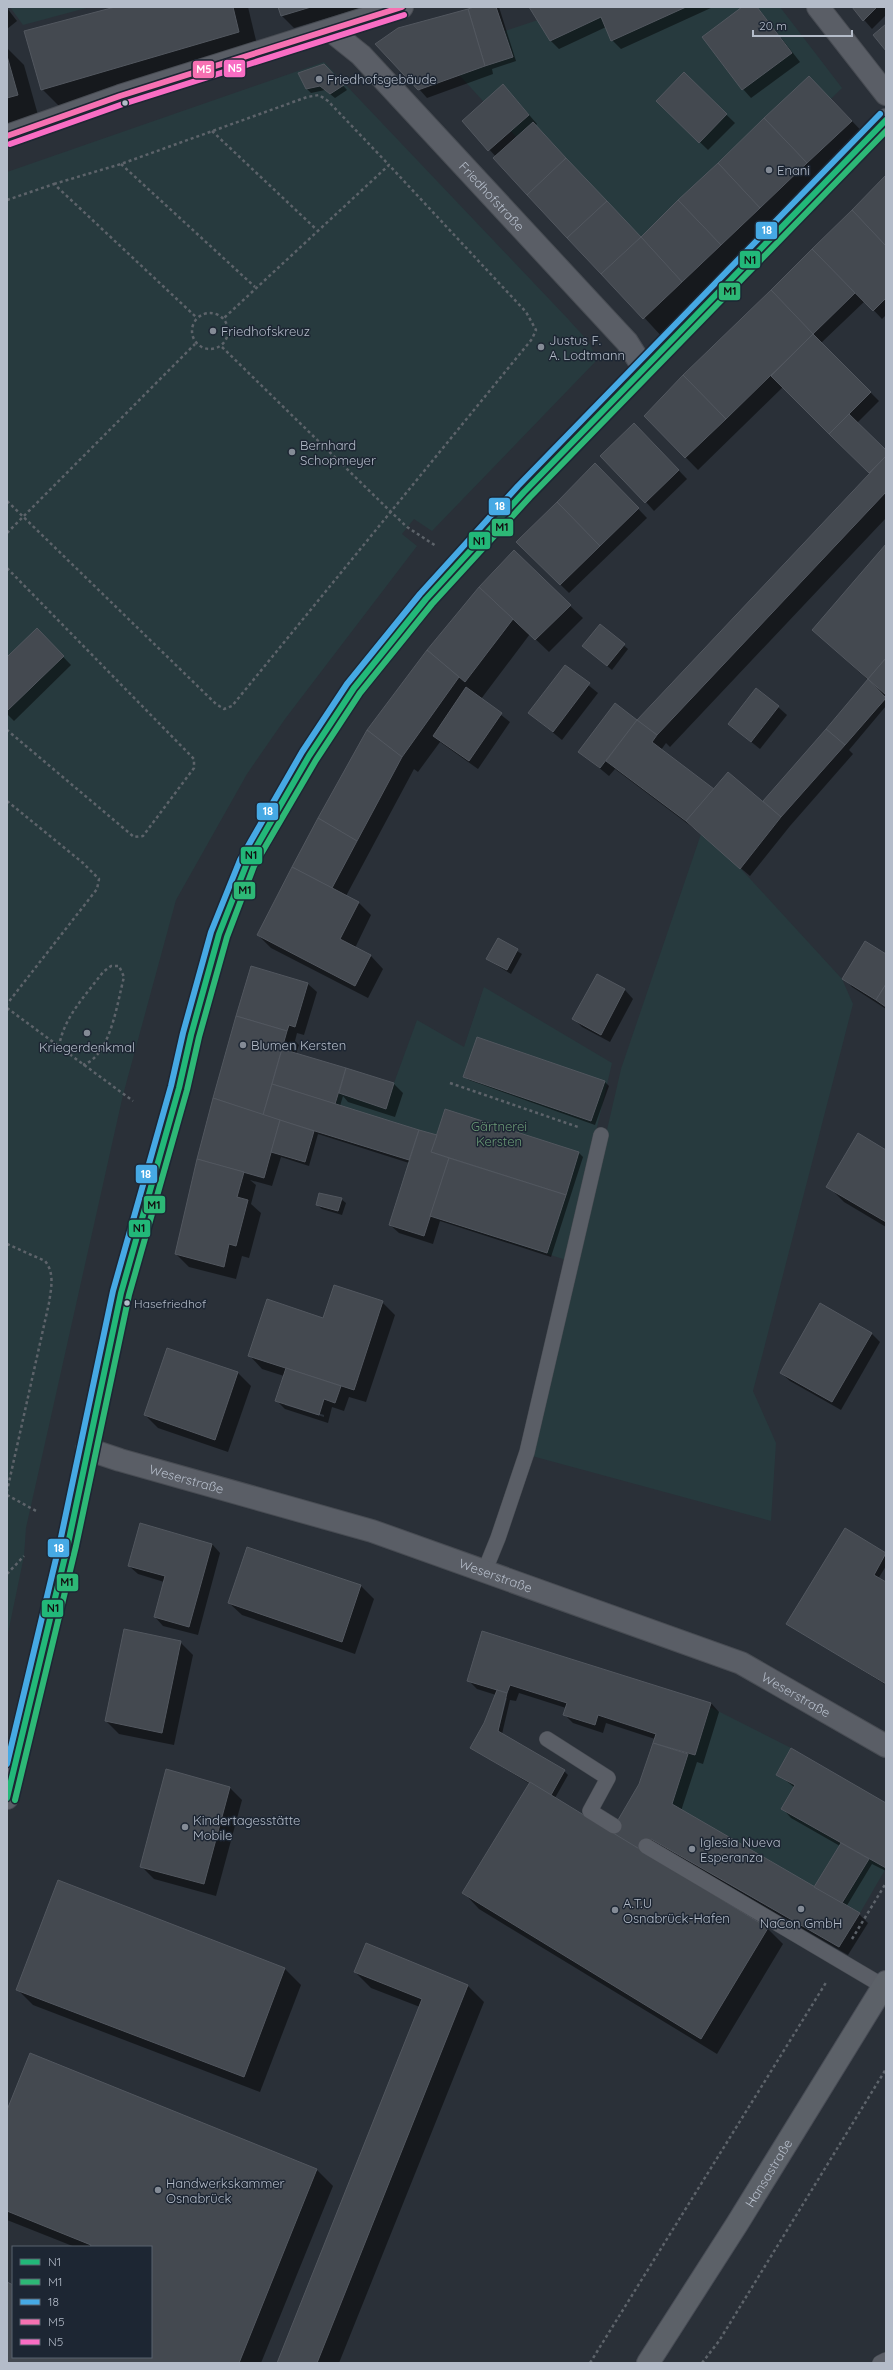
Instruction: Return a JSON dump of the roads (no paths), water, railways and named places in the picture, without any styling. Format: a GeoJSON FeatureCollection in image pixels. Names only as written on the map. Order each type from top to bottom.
{"type":"FeatureCollection","features":[{"type":"Feature","properties":{"kind":"main road","name":"Hansastraße"},"geometry":{"type":"LineString","coordinates":[[648,2363],[737,2224],[885,1984]]}},
{"type":"Feature","properties":{"kind":"street"},"geometry":{"type":"LineString","coordinates":[[7,136],[120,96],[402,7]]}},
{"type":"Feature","properties":{"kind":"street"},"geometry":{"type":"LineString","coordinates":[[818,7],[886,94]]}},
{"type":"Feature","properties":{"kind":"street","name":"Friedhofstraße"},"geometry":{"type":"LineString","coordinates":[[331,30],[361,55],[627,342],[644,369]]}},
{"type":"Feature","properties":{"kind":"street"},"geometry":{"type":"LineString","coordinates":[[7,1798],[68,1544],[121,1293],[179,1088],[191,1035],[219,934],[237,886],[309,756],[354,688],[403,625],[524,492],[886,120]]}},
{"type":"Feature","properties":{"kind":"street","name":"Weserstraße"},"geometry":{"type":"LineString","coordinates":[[87,1449],[372,1531],[485,1570],[741,1663],[886,1746]]}},
{"type":"Feature","properties":{"kind":"lane"},"geometry":{"type":"LineString","coordinates":[[485,1570],[498,1538],[526,1452],[601,1135]]}},
{"type":"Feature","properties":{"kind":"lane"},"geometry":{"type":"LineString","coordinates":[[547,1738],[608,1778],[590,1811],[614,1826]]}},
{"type":"Feature","properties":{"kind":"lane"},"geometry":{"type":"LineString","coordinates":[[646,1846],[840,1960],[885,1984]]}},
{"type":"Feature","properties":{"kind":"lane"},"geometry":{"type":"LineString","coordinates":[[880,2363],[886,2360]]}},
{"type":"Feature","properties":{"kind":"place","name":"Friedhofsgebäude"},"geometry":{"type":"Point","coordinates":[319,79]}},
{"type":"Feature","properties":{"kind":"place","name":"Enani"},"geometry":{"type":"Point","coordinates":[769,170]}},
{"type":"Feature","properties":{"kind":"place","name":"Friedhofskreuz"},"geometry":{"type":"Point","coordinates":[213,331]}},
{"type":"Feature","properties":{"kind":"place","name":"Justus F. A. Lodtmann"},"geometry":{"type":"Point","coordinates":[541,347]}},
{"type":"Feature","properties":{"kind":"place","name":"Bernhard Schopmeyer"},"geometry":{"type":"Point","coordinates":[292,452]}},
{"type":"Feature","properties":{"kind":"place","name":"Kriegerdenkmal"},"geometry":{"type":"Point","coordinates":[87,1033]}},
{"type":"Feature","properties":{"kind":"place","name":"Blumen Kersten"},"geometry":{"type":"Point","coordinates":[243,1045]}},
{"type":"Feature","properties":{"kind":"place","name":"Hasefriedhof"},"geometry":{"type":"Point","coordinates":[127,1303]}},
{"type":"Feature","properties":{"kind":"place","name":"Kindertagesstätte Mobile"},"geometry":{"type":"Point","coordinates":[185,1827]}},
{"type":"Feature","properties":{"kind":"place","name":"Iglesia Nueva Esperanza"},"geometry":{"type":"Point","coordinates":[692,1849]}},
{"type":"Feature","properties":{"kind":"place","name":"NaCon GmbH"},"geometry":{"type":"Point","coordinates":[801,1909]}},
{"type":"Feature","properties":{"kind":"place","name":"A.T.U Osnabrück-Hafen"},"geometry":{"type":"Point","coordinates":[615,1910]}},
{"type":"Feature","properties":{"kind":"place","name":"Handwerkskammer Osnabrück"},"geometry":{"type":"Point","coordinates":[158,2190]}},
{"type":"Feature","properties":{"kind":"park label","name":"Gärtnerei Kersten"},"geometry":{"type":"Point","coordinates":[499,1134]}}]}
